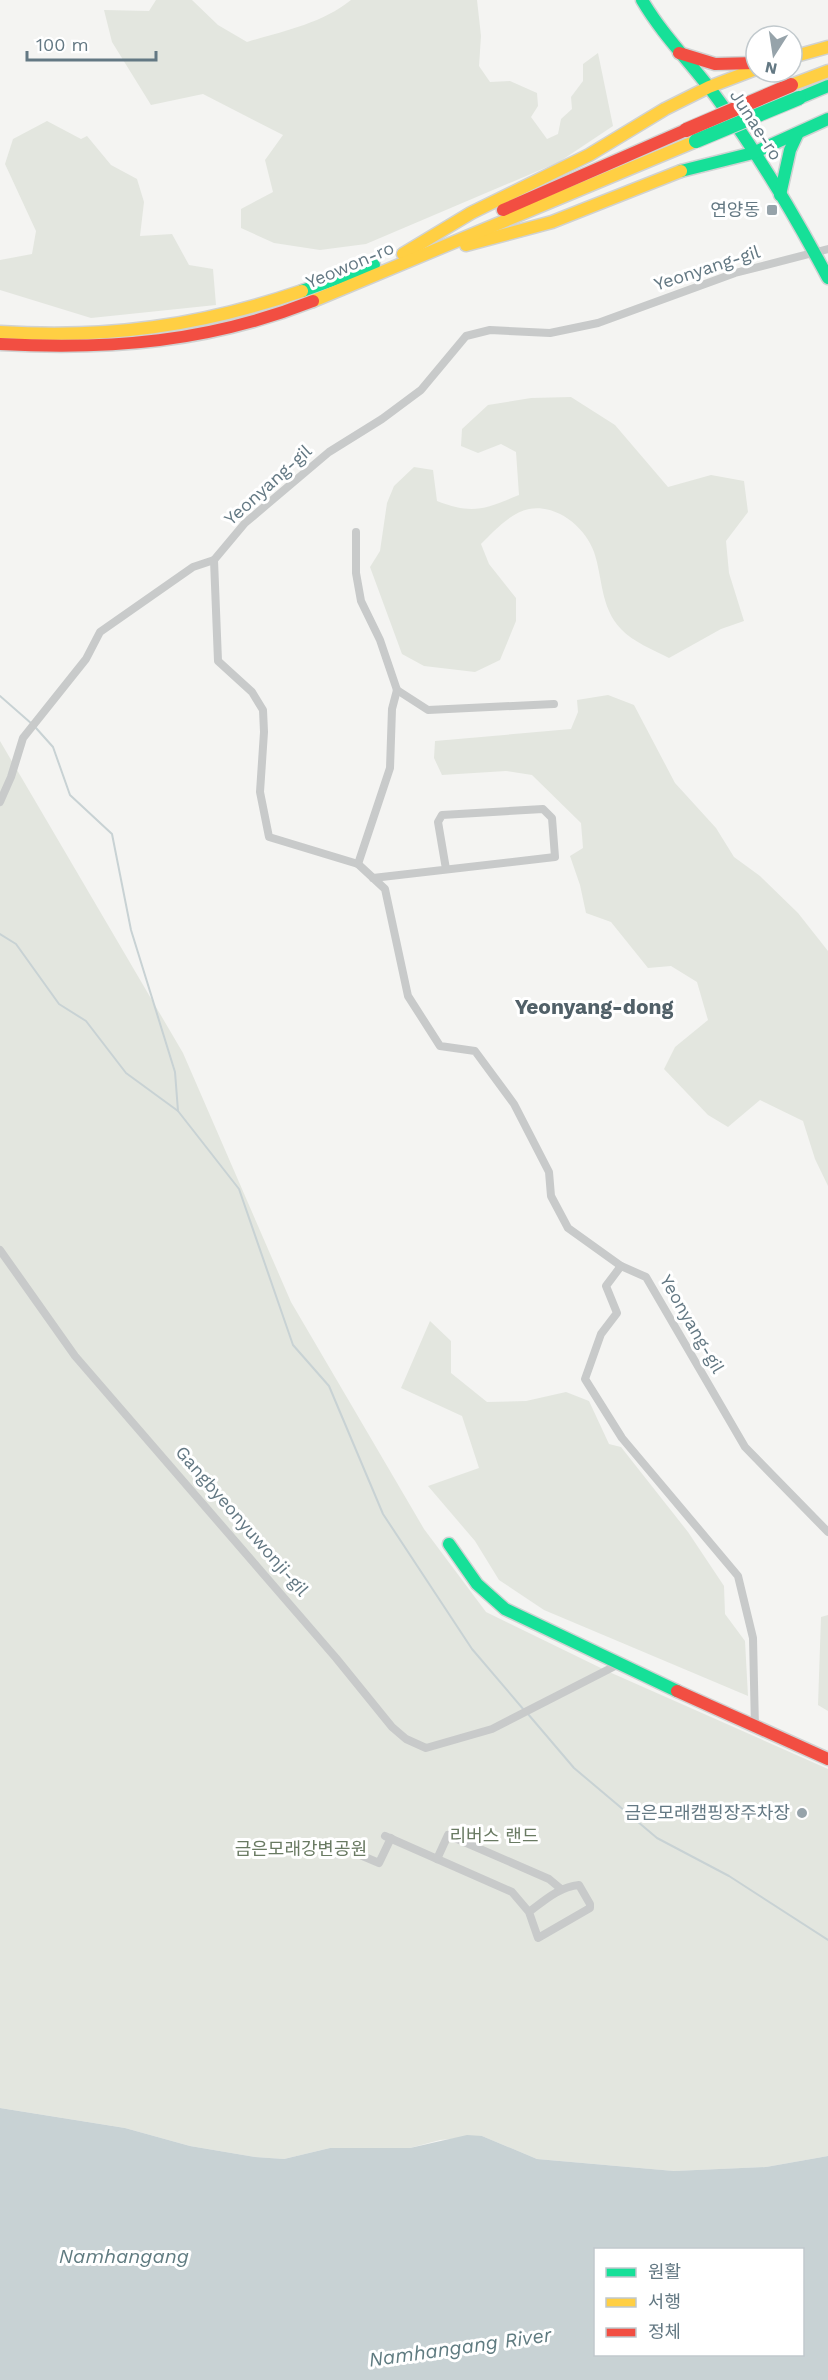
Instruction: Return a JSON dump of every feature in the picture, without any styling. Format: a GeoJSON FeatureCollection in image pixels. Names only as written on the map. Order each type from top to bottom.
{"type":"FeatureCollection","features":[{"type":"Feature","properties":{"kind":"main road","name":"Junae-ro"},"geometry":{"type":"LineString","coordinates":[[642,0],[679,52],[709,87],[780,195],[822,252],[828,278]]}},
{"type":"Feature","properties":{"kind":"main road"},"geometry":{"type":"LineString","coordinates":[[804,54],[828,47]]}},
{"type":"Feature","properties":{"kind":"main road"},"geometry":{"type":"LineString","coordinates":[[679,52],[716,64],[744,63]]}},
{"type":"Feature","properties":{"kind":"main road"},"geometry":{"type":"LineString","coordinates":[[691,136],[791,85],[828,71]]}},
{"type":"Feature","properties":{"kind":"main road"},"geometry":{"type":"LineString","coordinates":[[404,257],[471,213],[589,155],[665,109],[709,87],[744,74]]}},
{"type":"Feature","properties":{"kind":"main road"},"geometry":{"type":"LineString","coordinates":[[691,136],[828,86]]}},
{"type":"Feature","properties":{"kind":"main road"},"geometry":{"type":"LineString","coordinates":[[404,257],[552,222],[669,174],[753,153],[828,119]]}},
{"type":"Feature","properties":{"kind":"main road"},"geometry":{"type":"LineString","coordinates":[[780,195],[790,150],[797,135]]}},
{"type":"Feature","properties":{"kind":"main road","name":"Yeowon-ro"},"geometry":{"type":"LineString","coordinates":[[0,332],[109,335],[212,320],[281,300],[404,257],[691,136]]}},
{"type":"Feature","properties":{"kind":"main road","name":"Yeowon-ro"},"geometry":{"type":"LineString","coordinates":[[0,344],[57,347],[108,345],[165,340],[225,330],[352,286],[404,257]]}},
{"type":"Feature","properties":{"kind":"main road"},"geometry":{"type":"LineString","coordinates":[[448,1544],[477,1584],[505,1609],[755,1728],[828,1759]]}},
{"type":"Feature","properties":{"kind":"street","name":"Yeonyang-gil"},"geometry":{"type":"LineString","coordinates":[[822,252],[735,273],[598,323],[550,333],[490,330],[466,336],[421,390],[382,419],[330,452],[245,523],[214,560],[218,661],[252,692],[263,710],[264,732],[260,792],[269,837],[358,864],[385,889],[408,996],[440,1046],[475,1051],[514,1104],[549,1172],[551,1196],[568,1228],[621,1266],[646,1277],[745,1447],[828,1532]]}},
{"type":"Feature","properties":{"kind":"street"},"geometry":{"type":"LineString","coordinates":[[356,532],[356,573],[361,602],[380,640],[397,690],[392,709],[390,768],[358,864]]}},
{"type":"Feature","properties":{"kind":"street"},"geometry":{"type":"LineString","coordinates":[[0,802],[11,777],[23,738],[86,659],[100,632],[193,567],[214,560]]}},
{"type":"Feature","properties":{"kind":"street"},"geometry":{"type":"LineString","coordinates":[[397,690],[428,710],[554,704]]}},
{"type":"Feature","properties":{"kind":"street"},"geometry":{"type":"LineString","coordinates":[[373,878],[555,856],[552,818],[543,809],[442,815],[438,822],[446,869]]}},
{"type":"Feature","properties":{"kind":"street","name":"Gangbyeonyuwonji-gil"},"geometry":{"type":"LineString","coordinates":[[0,1250],[75,1356],[336,1658],[392,1727],[406,1739],[426,1748],[492,1729],[619,1664]]}},
{"type":"Feature","properties":{"kind":"street"},"geometry":{"type":"LineString","coordinates":[[621,1266],[606,1286],[617,1313],[601,1334],[585,1379],[622,1438],[738,1576],[753,1638],[755,1728]]}},
{"type":"Feature","properties":{"kind":"street"},"geometry":{"type":"LineString","coordinates":[[437,1859],[448,1835],[549,1879],[561,1889]]}},
{"type":"Feature","properties":{"kind":"street"},"geometry":{"type":"LineString","coordinates":[[345,1854],[346,1849],[379,1863],[388,1837],[512,1892],[529,1912],[538,1938],[590,1908],[590,1904],[579,1885],[561,1889],[529,1912]]}},
{"type":"Feature","properties":{"kind":"green space"},"geometry":{"type":"Polygon","coordinates":[[[156,0],[192,0],[218,25],[247,42],[314,21],[351,0],[477,0],[481,36],[479,66],[490,82],[510,81],[537,93],[538,106],[531,117],[547,139],[558,134],[561,119],[572,109],[571,97],[583,81],[583,64],[598,53],[613,126],[559,162],[366,244],[320,250],[274,243],[241,228],[241,209],[273,192],[265,160],[283,135],[203,94],[151,105],[112,42],[104,10],[149,11],[156,0]]]}},
{"type":"Feature","properties":{"kind":"green space"},"geometry":{"type":"Polygon","coordinates":[[[47,121],[81,139],[87,136],[111,165],[137,179],[144,202],[140,236],[172,234],[189,265],[213,269],[216,305],[91,318],[0,290],[0,260],[32,254],[36,231],[5,164],[13,139],[47,121]]]}},
{"type":"Feature","properties":{"kind":"green space"},"geometry":{"type":"Polygon","coordinates":[[[571,397],[615,425],[668,487],[711,475],[744,481],[748,512],[726,541],[729,573],[744,621],[721,629],[669,658],[631,638],[621,629],[609,611],[594,552],[584,534],[569,519],[550,510],[539,508],[522,511],[509,518],[481,544],[489,564],[516,598],[516,621],[500,660],[475,672],[424,666],[402,654],[370,567],[380,551],[387,503],[394,486],[414,467],[433,470],[437,501],[460,508],[488,507],[519,495],[516,452],[501,444],[478,453],[461,446],[462,429],[488,405],[531,398],[571,397]]]}},
{"type":"Feature","properties":{"kind":"green space"},"geometry":{"type":"Polygon","coordinates":[[[608,695],[634,705],[675,783],[716,828],[734,857],[760,876],[798,913],[828,951],[828,1186],[815,1159],[803,1121],[760,1100],[728,1127],[708,1115],[664,1069],[675,1047],[708,1020],[697,982],[671,966],[648,968],[611,922],[586,913],[570,856],[583,848],[581,823],[532,775],[506,771],[442,775],[434,758],[435,741],[571,729],[578,712],[577,700],[608,695]]]}},
{"type":"Feature","properties":{"kind":"green space","name":"금은모래강변공원"},"geometry":{"type":"Polygon","coordinates":[[[0,741],[183,1053],[291,1302],[424,1529],[486,1612],[607,1671],[828,1769],[828,2156],[766,2167],[674,2171],[537,2159],[482,2136],[440,2140],[410,2148],[330,2148],[284,2159],[255,2157],[190,2146],[125,2128],[0,2108],[0,741]]]}},
{"type":"Feature","properties":{"kind":"green space"},"geometry":{"type":"Polygon","coordinates":[[[430,1321],[451,1341],[451,1373],[487,1402],[526,1401],[566,1392],[589,1401],[609,1444],[621,1447],[688,1532],[724,1586],[725,1614],[745,1641],[748,1696],[544,1610],[499,1580],[475,1541],[428,1486],[479,1468],[462,1416],[401,1388],[430,1321]]]}},
{"type":"Feature","properties":{"kind":"green space"},"geometry":{"type":"Polygon","coordinates":[[[828,1615],[828,1711],[818,1705],[821,1617],[828,1615]]]}},
{"type":"Feature","properties":{"kind":"water","name":"Namhangang"},"geometry":{"type":"Polygon","coordinates":[[[0,2108],[125,2128],[190,2146],[255,2157],[284,2159],[330,2148],[410,2148],[467,2135],[482,2136],[537,2159],[674,2171],[766,2167],[828,2156],[828,2380],[0,2380],[0,2108]]]}},
{"type":"Feature","properties":{"kind":"waterway"},"geometry":{"type":"LineString","coordinates":[[0,696],[32,724]]}},
{"type":"Feature","properties":{"kind":"waterway"},"geometry":{"type":"LineString","coordinates":[[36,728],[53,747],[70,795],[112,834],[131,930],[175,1072],[178,1111]]}},
{"type":"Feature","properties":{"kind":"waterway"},"geometry":{"type":"LineString","coordinates":[[0,934],[16,944],[59,1004],[86,1021],[126,1073],[178,1111],[239,1189],[293,1345],[329,1386],[383,1514],[472,1649],[524,1710]]}},
{"type":"Feature","properties":{"kind":"waterway"},"geometry":{"type":"LineString","coordinates":[[528,1714],[574,1768],[657,1838],[729,1876],[828,1940]]}},
{"type":"Feature","properties":{"kind":"traffic: fast"},"geometry":{"type":"LineString","coordinates":[[642,0],[659,26],[708,86],[747,141],[828,278]]}},
{"type":"Feature","properties":{"kind":"traffic: fast"},"geometry":{"type":"LineString","coordinates":[[799,98],[828,86]]}},
{"type":"Feature","properties":{"kind":"traffic: fast"},"geometry":{"type":"LineString","coordinates":[[696,141],[799,98]]}},
{"type":"Feature","properties":{"kind":"traffic: fast"},"geometry":{"type":"LineString","coordinates":[[681,171],[753,153],[828,119]]}},
{"type":"Feature","properties":{"kind":"traffic: fast"},"geometry":{"type":"LineString","coordinates":[[780,195],[790,150],[797,135]]}},
{"type":"Feature","properties":{"kind":"traffic: fast"},"geometry":{"type":"LineString","coordinates":[[302,291],[374,265]]}},
{"type":"Feature","properties":{"kind":"traffic: fast"},"geometry":{"type":"LineString","coordinates":[[449,1544],[477,1584],[505,1609],[677,1691]]}},
{"type":"Feature","properties":{"kind":"traffic: slow"},"geometry":{"type":"LineString","coordinates":[[804,54],[828,47]]}},
{"type":"Feature","properties":{"kind":"traffic: slow"},"geometry":{"type":"LineString","coordinates":[[791,85],[828,71]]}},
{"type":"Feature","properties":{"kind":"traffic: slow"},"geometry":{"type":"LineString","coordinates":[[403,254],[471,213],[589,155],[665,109],[709,87],[744,74]]}},
{"type":"Feature","properties":{"kind":"traffic: slow"},"geometry":{"type":"LineString","coordinates":[[313,301],[696,141]]}},
{"type":"Feature","properties":{"kind":"traffic: slow"},"geometry":{"type":"LineString","coordinates":[[466,245],[552,222],[681,171]]}},
{"type":"Feature","properties":{"kind":"traffic: slow"},"geometry":{"type":"LineString","coordinates":[[0,332],[78,333],[153,327],[227,313],[302,291]]}},
{"type":"Feature","properties":{"kind":"traffic: jam"},"geometry":{"type":"LineString","coordinates":[[679,53],[715,64],[744,63]]}},
{"type":"Feature","properties":{"kind":"traffic: jam"},"geometry":{"type":"LineString","coordinates":[[686,130],[791,85]]}},
{"type":"Feature","properties":{"kind":"traffic: jam"},"geometry":{"type":"LineString","coordinates":[[503,210],[686,130]]}},
{"type":"Feature","properties":{"kind":"traffic: jam"},"geometry":{"type":"LineString","coordinates":[[0,344],[81,346],[159,340],[236,326],[313,301]]}},
{"type":"Feature","properties":{"kind":"traffic: jam"},"geometry":{"type":"LineString","coordinates":[[677,1691],[828,1759]]}},
{"type":"Feature","properties":{"kind":"place","name":"연양동"},"geometry":{"type":"Point","coordinates":[772,210]}},
{"type":"Feature","properties":{"kind":"place","name":"금은모래캠핑장주차장"},"geometry":{"type":"Point","coordinates":[802,1813]}},
{"type":"Feature","properties":{"kind":"district","name":"Yeonyang-dong"},"geometry":{"type":"Point","coordinates":[594,1007]}},
{"type":"Feature","properties":{"kind":"park label","name":"리버스 랜드"},"geometry":{"type":"Point","coordinates":[494,1836]}},
{"type":"Feature","properties":{"kind":"water label","name":"Namhangang River"},"geometry":{"type":"Point","coordinates":[460,2347]}}]}
